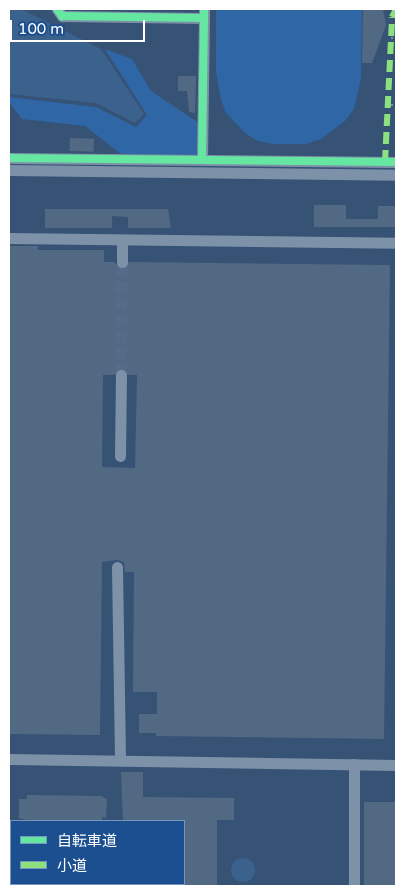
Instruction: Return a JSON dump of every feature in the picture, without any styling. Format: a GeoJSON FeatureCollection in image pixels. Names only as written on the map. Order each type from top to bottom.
{"type":"FeatureCollection","features":[{"type":"Feature","properties":{"kind":"street"},"geometry":{"type":"LineString","coordinates":[[57,9],[62,16],[204,13],[202,160]]}},
{"type":"Feature","properties":{"kind":"street"},"geometry":{"type":"LineString","coordinates":[[9,158],[396,162]]}},
{"type":"Feature","properties":{"kind":"street"},"geometry":{"type":"LineString","coordinates":[[9,170],[396,175]]}},
{"type":"Feature","properties":{"kind":"street"},"geometry":{"type":"LineString","coordinates":[[9,238],[396,243]]}},
{"type":"Feature","properties":{"kind":"street"},"geometry":{"type":"LineString","coordinates":[[122,240],[122,262]]}},
{"type":"Feature","properties":{"kind":"street"},"geometry":{"type":"LineString","coordinates":[[120,375],[120,456]]}},
{"type":"Feature","properties":{"kind":"street"},"geometry":{"type":"LineString","coordinates":[[117,567],[120,760]]}},
{"type":"Feature","properties":{"kind":"street"},"geometry":{"type":"LineString","coordinates":[[9,759],[396,765]]}},
{"type":"Feature","properties":{"kind":"street"},"geometry":{"type":"LineString","coordinates":[[354,764],[354,886]]}},
{"type":"Feature","properties":{"kind":"path"},"geometry":{"type":"LineString","coordinates":[[391,38],[396,38]]}},
{"type":"Feature","properties":{"kind":"path"},"geometry":{"type":"LineString","coordinates":[[390,105],[396,106]]}},
{"type":"Feature","properties":{"kind":"shaded area"},"geometry":{"type":"Polygon","coordinates":[[[9,9],[21,9],[101,49],[144,114],[135,123],[96,103],[9,94],[9,9]]]}},
{"type":"Feature","properties":{"kind":"shaded area"},"geometry":{"type":"Polygon","coordinates":[[[216,9],[362,9],[361,78],[354,109],[345,121],[321,139],[306,144],[273,144],[258,141],[246,134],[226,113],[221,100],[216,71],[216,9]]]}},
{"type":"Feature","properties":{"kind":"shaded area"},"geometry":{"type":"Polygon","coordinates":[[[105,49],[132,59],[151,91],[199,123],[199,156],[121,154],[85,126],[22,119],[9,102],[9,97],[96,107],[136,127],[147,115],[105,49]]]}},
{"type":"Feature","properties":{"kind":"shaded area"},"geometry":{"type":"Polygon","coordinates":[[[243,858],[251,862],[255,870],[251,878],[243,882],[235,878],[231,870],[235,862],[243,858]]]}},
{"type":"Feature","properties":{"kind":"building"},"geometry":{"type":"Polygon","coordinates":[[[363,9],[383,9],[386,25],[372,63],[362,63],[363,9]]]}},
{"type":"Feature","properties":{"kind":"building"},"geometry":{"type":"Polygon","coordinates":[[[178,76],[196,76],[195,113],[189,112],[187,91],[178,91],[178,76]]]}},
{"type":"Feature","properties":{"kind":"building"},"geometry":{"type":"Polygon","coordinates":[[[70,138],[94,139],[94,152],[70,151],[70,138]]]}},
{"type":"Feature","properties":{"kind":"building"},"geometry":{"type":"Polygon","coordinates":[[[314,205],[346,205],[346,219],[378,219],[378,206],[396,206],[396,227],[314,227],[314,205]]]}},
{"type":"Feature","properties":{"kind":"building"},"geometry":{"type":"Polygon","coordinates":[[[45,209],[168,209],[171,228],[128,228],[128,217],[112,216],[112,228],[45,228],[45,209]]]}},
{"type":"Feature","properties":{"kind":"building"},"geometry":{"type":"Polygon","coordinates":[[[9,246],[38,246],[38,250],[104,250],[104,262],[114,262],[122,269],[129,262],[390,265],[384,739],[156,736],[156,733],[139,733],[139,714],[157,714],[157,692],[133,692],[134,572],[125,572],[124,562],[117,560],[102,562],[100,735],[9,734],[9,246]],[[121,368],[114,375],[103,375],[102,467],[135,468],[137,375],[128,375],[121,368]]]}},
{"type":"Feature","properties":{"kind":"building"},"geometry":{"type":"Polygon","coordinates":[[[121,772],[143,772],[143,797],[234,798],[234,820],[217,820],[217,886],[184,886],[185,820],[123,820],[121,772]]]}},
{"type":"Feature","properties":{"kind":"building"},"geometry":{"type":"Polygon","coordinates":[[[27,795],[101,796],[107,799],[106,818],[102,817],[102,820],[26,820],[19,818],[19,799],[27,799],[27,795]]]}},
{"type":"Feature","properties":{"kind":"building"},"geometry":{"type":"Polygon","coordinates":[[[364,802],[396,802],[396,886],[364,886],[364,802]]]}},
{"type":"Feature","properties":{"kind":"tunnel"},"geometry":{"type":"LineString","coordinates":[[121,375],[122,262]]}},
{"type":"Feature","properties":{"kind":"marked path"},"geometry":{"type":"LineString","coordinates":[[385,162],[392,17],[396,9]]}},
{"type":"Feature","properties":{"kind":"cycle path"},"geometry":{"type":"LineString","coordinates":[[57,9],[62,16],[204,18]]}},
{"type":"Feature","properties":{"kind":"cycle path"},"geometry":{"type":"LineString","coordinates":[[202,159],[204,9]]}},
{"type":"Feature","properties":{"kind":"cycle path"},"geometry":{"type":"LineString","coordinates":[[9,158],[396,162]]}}]}
